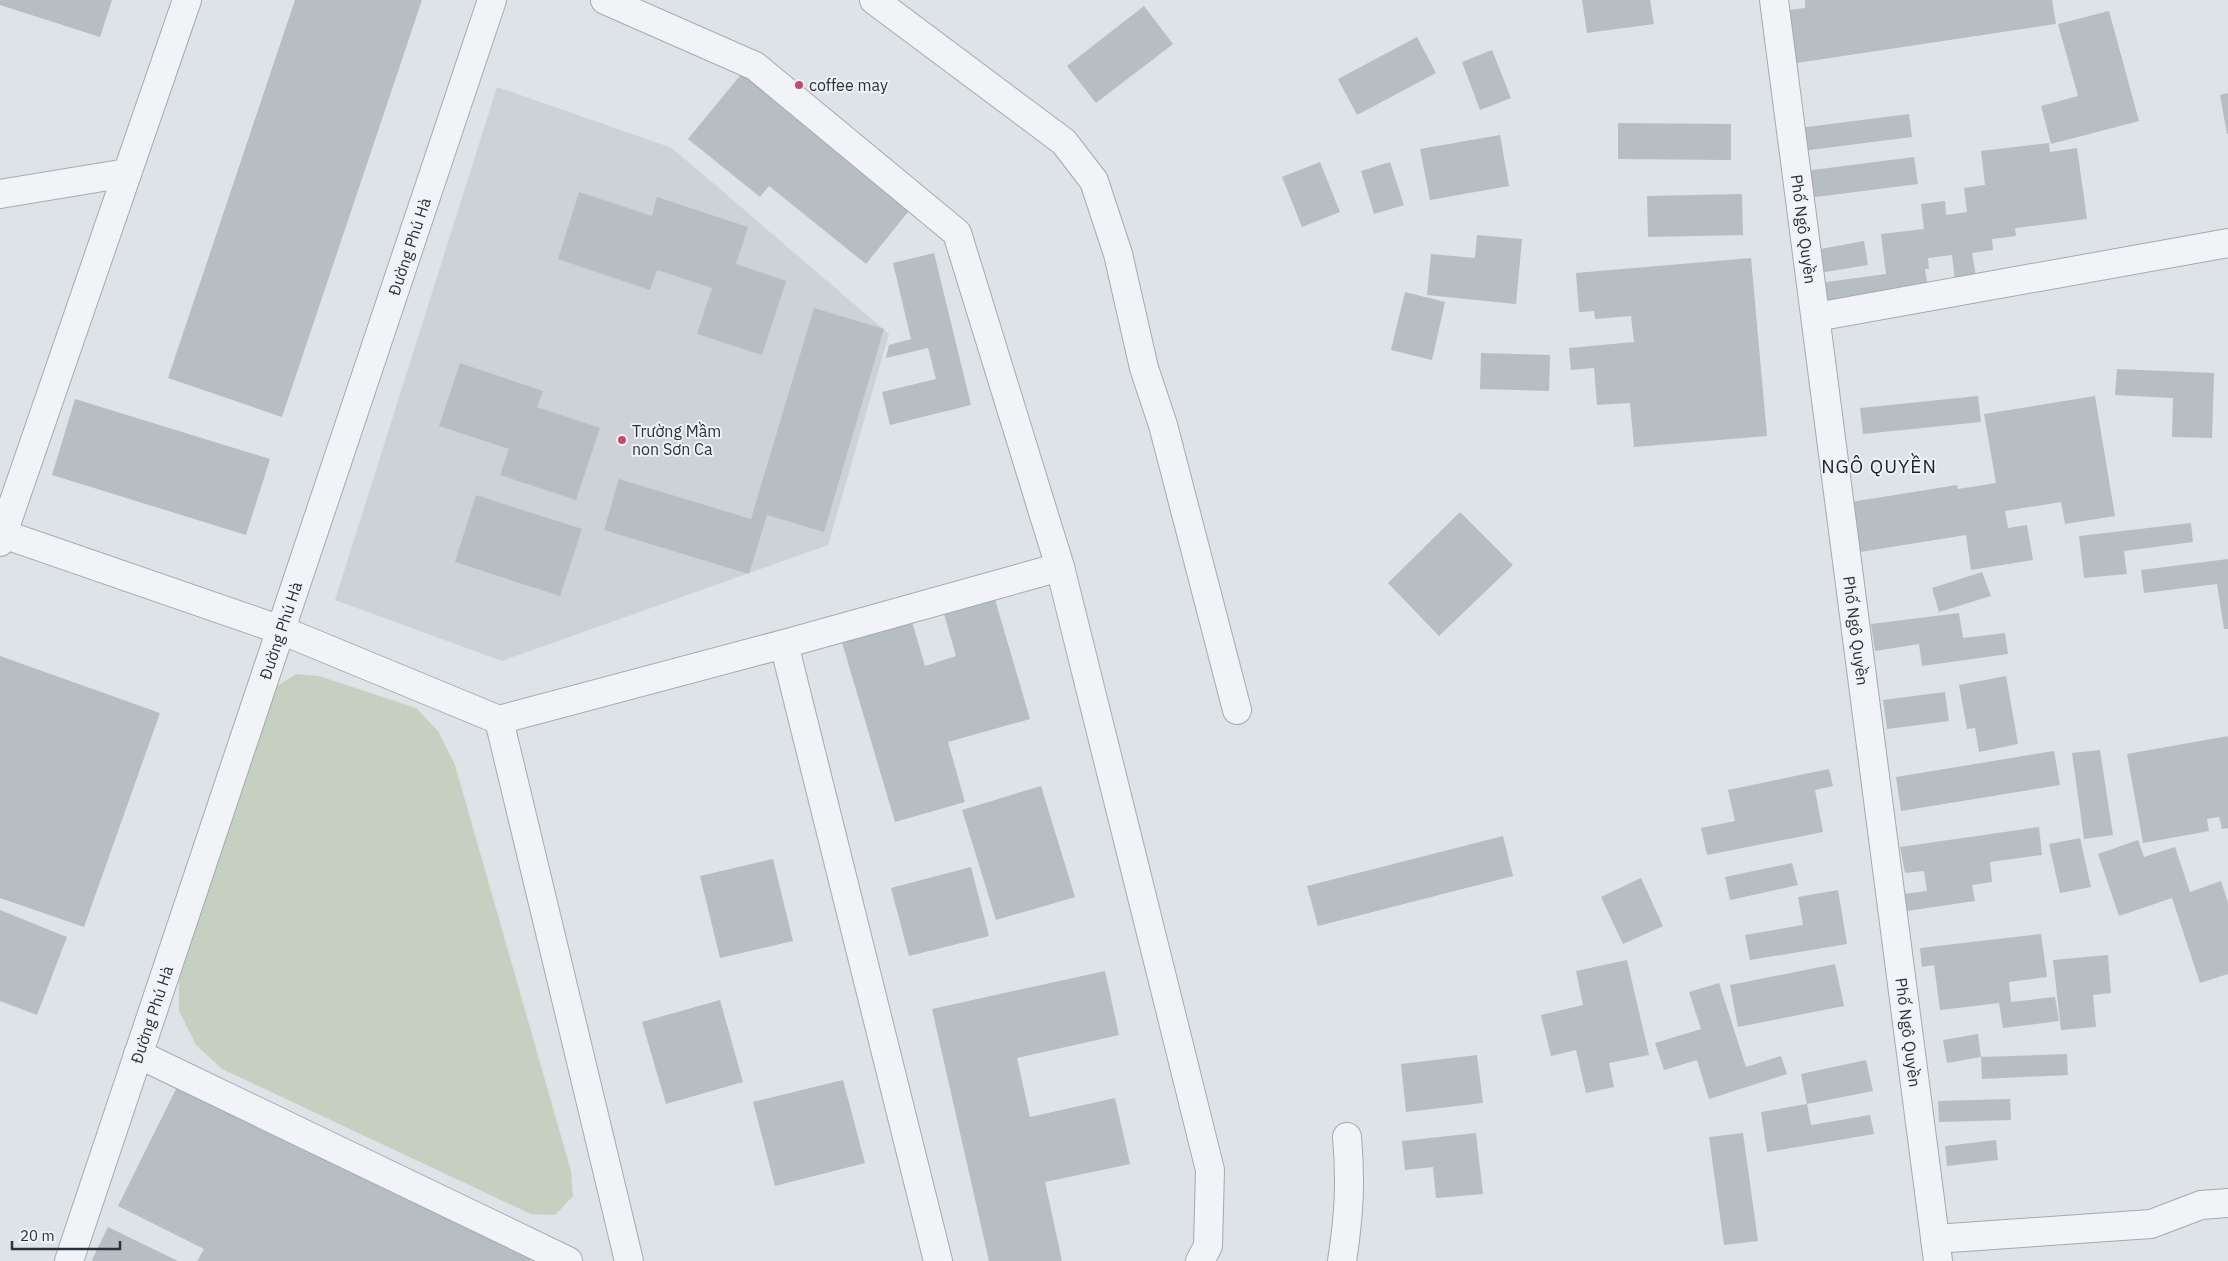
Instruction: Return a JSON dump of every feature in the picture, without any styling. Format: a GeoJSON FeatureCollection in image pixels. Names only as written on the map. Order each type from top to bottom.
{"type":"FeatureCollection","features":[{"type":"Feature","properties":{"kind":"street"},"geometry":{"type":"LineString","coordinates":[[187,0],[1,538],[281,630],[499,720],[784,644],[1060,567]]}},
{"type":"Feature","properties":{"kind":"street","name":"Đường Phú Hà"},"geometry":{"type":"LineString","coordinates":[[69,1261],[492,0]]}},
{"type":"Feature","properties":{"kind":"street"},"geometry":{"type":"LineString","coordinates":[[604,0],[755,66],[958,233],[1060,567],[1210,1170],[1208,1246],[1200,1261]]}},
{"type":"Feature","properties":{"kind":"street"},"geometry":{"type":"LineString","coordinates":[[874,0],[1064,142],[1094,181],[1118,254],[1144,368],[1163,425],[1237,710]]}},
{"type":"Feature","properties":{"kind":"street","name":"Phố Ngô Quyền"},"geometry":{"type":"LineString","coordinates":[[1774,0],[1937,1250]]}},
{"type":"Feature","properties":{"kind":"street"},"geometry":{"type":"LineString","coordinates":[[0,194],[127,173]]}},
{"type":"Feature","properties":{"kind":"street"},"geometry":{"type":"LineString","coordinates":[[1816,317],[2228,243]]}},
{"type":"Feature","properties":{"kind":"street"},"geometry":{"type":"LineString","coordinates":[[784,644],[938,1261]]}},
{"type":"Feature","properties":{"kind":"street"},"geometry":{"type":"LineString","coordinates":[[499,720],[629,1261]]}},
{"type":"Feature","properties":{"kind":"street"},"geometry":{"type":"LineString","coordinates":[[138,1054],[568,1261]]}},
{"type":"Feature","properties":{"kind":"street"},"geometry":{"type":"LineString","coordinates":[[1342,1261],[1349,1218],[1350,1178],[1347,1137]]}},
{"type":"Feature","properties":{"kind":"street"},"geometry":{"type":"LineString","coordinates":[[1937,1250],[2151,1224],[2201,1205],[2228,1203]]}},
{"type":"Feature","properties":{"kind":"shaded area","name":"Trường Mầm non Sơn Ca"},"geometry":{"type":"Polygon","coordinates":[[[497,87],[672,148],[889,334],[828,545],[502,661],[335,600],[497,87]]]}},
{"type":"Feature","properties":{"kind":"green space"},"geometry":{"type":"Polygon","coordinates":[[[296,674],[319,676],[416,708],[438,731],[455,765],[571,1171],[573,1196],[555,1215],[531,1214],[222,1069],[196,1045],[179,1011],[179,967],[274,688],[296,674]]]}},
{"type":"Feature","properties":{"kind":"building"},"geometry":{"type":"Polygon","coordinates":[[[0,0],[112,0],[100,37],[0,5],[0,0]]]}},
{"type":"Feature","properties":{"kind":"building"},"geometry":{"type":"Polygon","coordinates":[[[295,0],[422,0],[282,417],[168,378],[295,0]]]}},
{"type":"Feature","properties":{"kind":"building"},"geometry":{"type":"Polygon","coordinates":[[[1582,0],[1650,0],[1654,24],[1587,33],[1582,0]]]}},
{"type":"Feature","properties":{"kind":"building"},"geometry":{"type":"Polygon","coordinates":[[[1805,0],[2052,0],[2056,24],[1790,64],[1782,11],[1805,8],[1805,0]]]}},
{"type":"Feature","properties":{"kind":"building"},"geometry":{"type":"Polygon","coordinates":[[[1144,6],[1173,44],[1096,103],[1067,66],[1144,6]]]}},
{"type":"Feature","properties":{"kind":"building"},"geometry":{"type":"Polygon","coordinates":[[[2109,11],[2139,121],[2051,144],[2041,106],[2078,96],[2058,24],[2109,11]]]}},
{"type":"Feature","properties":{"kind":"building"},"geometry":{"type":"Polygon","coordinates":[[[1417,37],[1436,73],[1357,115],[1338,79],[1417,37]]]}},
{"type":"Feature","properties":{"kind":"building"},"geometry":{"type":"Polygon","coordinates":[[[1492,50],[1511,98],[1480,110],[1462,62],[1492,50]]]}},
{"type":"Feature","properties":{"kind":"building"},"geometry":{"type":"Polygon","coordinates":[[[743,72],[912,207],[866,264],[769,186],[760,197],[688,139],[743,72]]]}},
{"type":"Feature","properties":{"kind":"building"},"geometry":{"type":"Polygon","coordinates":[[[2228,93],[2228,134],[2227,134],[2220,95],[2228,93]]]}},
{"type":"Feature","properties":{"kind":"building"},"geometry":{"type":"Polygon","coordinates":[[[1909,114],[1912,137],[1802,151],[1799,128],[1909,114]]]}},
{"type":"Feature","properties":{"kind":"building"},"geometry":{"type":"Polygon","coordinates":[[[1618,123],[1731,124],[1731,160],[1618,159],[1618,123]]]}},
{"type":"Feature","properties":{"kind":"building"},"geometry":{"type":"Polygon","coordinates":[[[1500,135],[1509,186],[1430,200],[1420,149],[1500,135]]]}},
{"type":"Feature","properties":{"kind":"building"},"geometry":{"type":"Polygon","coordinates":[[[2049,143],[2050,152],[2077,148],[2087,219],[2015,228],[2016,236],[1992,239],[1993,250],[1972,253],[1976,277],[1955,280],[1952,255],[1928,258],[1929,269],[1925,269],[1929,293],[1822,306],[1819,283],[1886,274],[1881,234],[1924,229],[1921,204],[1945,201],[1946,215],[1967,212],[1964,188],[1985,185],[1981,151],[2049,143]]]}},
{"type":"Feature","properties":{"kind":"building"},"geometry":{"type":"Polygon","coordinates":[[[1914,157],[1918,184],[1808,198],[1805,171],[1914,157]]]}},
{"type":"Feature","properties":{"kind":"building"},"geometry":{"type":"Polygon","coordinates":[[[1320,162],[1340,212],[1302,227],[1282,177],[1320,162]]]}},
{"type":"Feature","properties":{"kind":"building"},"geometry":{"type":"Polygon","coordinates":[[[1390,162],[1404,205],[1374,214],[1361,171],[1390,162]]]}},
{"type":"Feature","properties":{"kind":"building"},"geometry":{"type":"Polygon","coordinates":[[[579,192],[652,216],[657,197],[748,227],[736,264],[786,281],[762,355],[697,334],[712,288],[657,270],[650,290],[558,259],[579,192]]]}},
{"type":"Feature","properties":{"kind":"building"},"geometry":{"type":"Polygon","coordinates":[[[1742,194],[1743,235],[1648,237],[1647,196],[1742,194]]]}},
{"type":"Feature","properties":{"kind":"building"},"geometry":{"type":"Polygon","coordinates":[[[1477,235],[1522,239],[1516,304],[1427,295],[1431,254],[1475,258],[1477,235]]]}},
{"type":"Feature","properties":{"kind":"building"},"geometry":{"type":"Polygon","coordinates":[[[1864,241],[1868,265],[1819,273],[1815,250],[1864,241]]]}},
{"type":"Feature","properties":{"kind":"building"},"geometry":{"type":"Polygon","coordinates":[[[934,253],[971,405],[890,425],[882,392],[936,379],[928,348],[886,358],[889,345],[911,339],[893,263],[934,253]]]}},
{"type":"Feature","properties":{"kind":"building"},"geometry":{"type":"Polygon","coordinates":[[[1751,258],[1767,436],[1634,447],[1630,403],[1597,405],[1594,368],[1571,370],[1569,348],[1634,342],[1631,316],[1595,319],[1594,311],[1579,312],[1576,273],[1751,258]]]}},
{"type":"Feature","properties":{"kind":"building"},"geometry":{"type":"Polygon","coordinates":[[[1405,292],[1445,302],[1432,360],[1391,350],[1405,292]]]}},
{"type":"Feature","properties":{"kind":"building"},"geometry":{"type":"Polygon","coordinates":[[[814,308],[884,329],[824,532],[767,515],[749,574],[604,530],[619,479],[751,519],[814,308]]]}},
{"type":"Feature","properties":{"kind":"building"},"geometry":{"type":"Polygon","coordinates":[[[1481,353],[1550,355],[1549,391],[1480,389],[1481,353]]]}},
{"type":"Feature","properties":{"kind":"building"},"geometry":{"type":"Polygon","coordinates":[[[460,363],[543,391],[537,407],[600,428],[576,500],[500,475],[509,449],[439,426],[460,363]]]}},
{"type":"Feature","properties":{"kind":"building"},"geometry":{"type":"Polygon","coordinates":[[[2117,369],[2214,373],[2212,438],[2172,437],[2173,398],[2115,395],[2117,369]]]}},
{"type":"Feature","properties":{"kind":"building"},"geometry":{"type":"Polygon","coordinates":[[[1978,396],[1981,422],[1863,434],[1860,408],[1978,396]]]}},
{"type":"Feature","properties":{"kind":"building"},"geometry":{"type":"Polygon","coordinates":[[[2095,396],[2115,516],[2065,524],[2061,502],[2005,511],[2008,528],[2027,525],[2033,560],[1971,570],[1966,535],[1860,552],[1851,502],[1957,485],[1958,489],[1996,483],[1984,414],[2095,396]]]}},
{"type":"Feature","properties":{"kind":"building"},"geometry":{"type":"Polygon","coordinates":[[[75,399],[270,459],[246,535],[52,475],[75,399]]]}},
{"type":"Feature","properties":{"kind":"building"},"geometry":{"type":"Polygon","coordinates":[[[476,495],[582,529],[560,596],[455,562],[476,495]]]}},
{"type":"Feature","properties":{"kind":"building"},"geometry":{"type":"Polygon","coordinates":[[[1460,512],[1513,565],[1439,636],[1388,583],[1460,512]]]}},
{"type":"Feature","properties":{"kind":"building"},"geometry":{"type":"Polygon","coordinates":[[[2191,523],[2193,542],[2124,551],[2127,574],[2084,578],[2079,536],[2191,523]]]}},
{"type":"Feature","properties":{"kind":"building"},"geometry":{"type":"Polygon","coordinates":[[[2228,559],[2228,629],[2224,629],[2217,584],[2144,593],[2141,570],[2228,559]]]}},
{"type":"Feature","properties":{"kind":"building"},"geometry":{"type":"Polygon","coordinates":[[[1982,572],[1991,596],[1939,612],[1932,588],[1982,572]]]}},
{"type":"Feature","properties":{"kind":"building"},"geometry":{"type":"Polygon","coordinates":[[[992,589],[1030,719],[948,742],[965,802],[895,822],[841,639],[911,618],[925,666],[956,656],[941,603],[992,589]]]}},
{"type":"Feature","properties":{"kind":"building"},"geometry":{"type":"Polygon","coordinates":[[[1959,613],[1963,638],[2005,633],[2008,654],[1922,666],[1919,644],[1875,651],[1871,624],[1959,613]]]}},
{"type":"Feature","properties":{"kind":"building"},"geometry":{"type":"Polygon","coordinates":[[[0,656],[160,713],[84,927],[0,898],[0,656]]]}},
{"type":"Feature","properties":{"kind":"building"},"geometry":{"type":"Polygon","coordinates":[[[2006,676],[2018,744],[1979,752],[1975,728],[1967,729],[1959,685],[2006,676]]]}},
{"type":"Feature","properties":{"kind":"building"},"geometry":{"type":"Polygon","coordinates":[[[1945,692],[1949,721],[1887,729],[1883,700],[1945,692]]]}},
{"type":"Feature","properties":{"kind":"building"},"geometry":{"type":"Polygon","coordinates":[[[2228,736],[2228,828],[2222,829],[2219,817],[2207,819],[2209,831],[2143,843],[2127,754],[2228,736]]]}},
{"type":"Feature","properties":{"kind":"building"},"geometry":{"type":"Polygon","coordinates":[[[2100,750],[2113,835],[2084,839],[2072,753],[2100,750]]]}},
{"type":"Feature","properties":{"kind":"building"},"geometry":{"type":"Polygon","coordinates":[[[2054,751],[2060,785],[1901,811],[1896,777],[2054,751]]]}},
{"type":"Feature","properties":{"kind":"building"},"geometry":{"type":"Polygon","coordinates":[[[1829,769],[1833,786],[1815,790],[1823,832],[1707,855],[1701,828],[1735,821],[1728,790],[1829,769]]]}},
{"type":"Feature","properties":{"kind":"building"},"geometry":{"type":"Polygon","coordinates":[[[1041,786],[1075,897],[996,920],[962,810],[1041,786]]]}},
{"type":"Feature","properties":{"kind":"building"},"geometry":{"type":"Polygon","coordinates":[[[2039,827],[2042,855],[1990,862],[1992,882],[1972,885],[1975,901],[1907,911],[1904,894],[1927,891],[1924,871],[1905,873],[1900,847],[2039,827]]]}},
{"type":"Feature","properties":{"kind":"building"},"geometry":{"type":"Polygon","coordinates":[[[1503,836],[1513,876],[1318,926],[1307,886],[1503,836]]]}},
{"type":"Feature","properties":{"kind":"building"},"geometry":{"type":"Polygon","coordinates":[[[2080,838],[2091,887],[2060,893],[2049,844],[2080,838]]]}},
{"type":"Feature","properties":{"kind":"building"},"geometry":{"type":"Polygon","coordinates":[[[2138,840],[2144,857],[2175,847],[2190,892],[2221,881],[2228,903],[2228,974],[2200,983],[2172,898],[2119,916],[2098,854],[2138,840]]]}},
{"type":"Feature","properties":{"kind":"building"},"geometry":{"type":"Polygon","coordinates":[[[773,859],[793,941],[720,958],[700,876],[773,859]]]}},
{"type":"Feature","properties":{"kind":"building"},"geometry":{"type":"Polygon","coordinates":[[[1792,863],[1798,885],[1730,900],[1725,877],[1792,863]]]}},
{"type":"Feature","properties":{"kind":"building"},"geometry":{"type":"Polygon","coordinates":[[[971,867],[989,936],[909,956],[891,888],[971,867]]]}},
{"type":"Feature","properties":{"kind":"building"},"geometry":{"type":"Polygon","coordinates":[[[1641,878],[1663,926],[1623,944],[1601,897],[1641,878]]]}},
{"type":"Feature","properties":{"kind":"building"},"geometry":{"type":"Polygon","coordinates":[[[1838,890],[1847,944],[1750,960],[1745,935],[1803,925],[1798,897],[1838,890]]]}},
{"type":"Feature","properties":{"kind":"building"},"geometry":{"type":"Polygon","coordinates":[[[0,910],[67,937],[37,1015],[0,1001],[0,910]]]}},
{"type":"Feature","properties":{"kind":"building"},"geometry":{"type":"Polygon","coordinates":[[[2041,934],[2047,977],[2009,982],[2011,1002],[2055,997],[2059,1021],[2003,1028],[1999,1003],[1940,1010],[1934,965],[1922,967],[1920,948],[2041,934]]]}},
{"type":"Feature","properties":{"kind":"building"},"geometry":{"type":"Polygon","coordinates":[[[2108,955],[2111,993],[2093,995],[2096,1027],[2061,1030],[2053,960],[2108,955]]]}},
{"type":"Feature","properties":{"kind":"building"},"geometry":{"type":"Polygon","coordinates":[[[1627,960],[1649,1055],[1609,1063],[1614,1087],[1586,1093],[1576,1050],[1551,1056],[1541,1015],[1583,1005],[1576,971],[1627,960]]]}},
{"type":"Feature","properties":{"kind":"building"},"geometry":{"type":"Polygon","coordinates":[[[1835,964],[1844,1006],[1738,1027],[1730,985],[1835,964]]]}},
{"type":"Feature","properties":{"kind":"building"},"geometry":{"type":"Polygon","coordinates":[[[1105,971],[1119,1035],[1017,1058],[1030,1117],[1115,1098],[1130,1164],[1045,1182],[1062,1261],[989,1261],[932,1009],[1105,971]]]}},
{"type":"Feature","properties":{"kind":"building"},"geometry":{"type":"Polygon","coordinates":[[[1719,983],[1746,1067],[1781,1056],[1787,1074],[1709,1099],[1697,1060],[1664,1070],[1655,1043],[1701,1029],[1689,992],[1719,983]]]}},
{"type":"Feature","properties":{"kind":"building"},"geometry":{"type":"Polygon","coordinates":[[[720,1000],[743,1082],[666,1104],[642,1022],[720,1000]]]}},
{"type":"Feature","properties":{"kind":"building"},"geometry":{"type":"Polygon","coordinates":[[[1978,1034],[1981,1057],[1947,1063],[1943,1040],[1978,1034]]]}},
{"type":"Feature","properties":{"kind":"building"},"geometry":{"type":"Polygon","coordinates":[[[2067,1054],[2068,1075],[1982,1079],[1981,1057],[2067,1054]]]}},
{"type":"Feature","properties":{"kind":"building"},"geometry":{"type":"Polygon","coordinates":[[[1477,1055],[1483,1103],[1406,1112],[1401,1064],[1477,1055]]]}},
{"type":"Feature","properties":{"kind":"building"},"geometry":{"type":"Polygon","coordinates":[[[1866,1060],[1873,1091],[1807,1104],[1801,1074],[1866,1060]]]}},
{"type":"Feature","properties":{"kind":"building"},"geometry":{"type":"Polygon","coordinates":[[[843,1080],[865,1163],[775,1186],[753,1102],[843,1080]]]}},
{"type":"Feature","properties":{"kind":"building"},"geometry":{"type":"Polygon","coordinates":[[[179,1083],[531,1258],[530,1261],[197,1261],[204,1249],[118,1206],[179,1083]]]}},
{"type":"Feature","properties":{"kind":"building"},"geometry":{"type":"Polygon","coordinates":[[[2010,1099],[2011,1120],[1939,1122],[1938,1101],[2010,1099]]]}},
{"type":"Feature","properties":{"kind":"building"},"geometry":{"type":"Polygon","coordinates":[[[1807,1104],[1811,1125],[1870,1115],[1874,1134],[1767,1152],[1761,1112],[1807,1104]]]}},
{"type":"Feature","properties":{"kind":"building"},"geometry":{"type":"Polygon","coordinates":[[[1476,1133],[1483,1194],[1436,1198],[1433,1167],[1405,1170],[1402,1141],[1476,1133]]]}},
{"type":"Feature","properties":{"kind":"building"},"geometry":{"type":"Polygon","coordinates":[[[1743,1133],[1758,1241],[1724,1245],[1709,1137],[1743,1133]]]}},
{"type":"Feature","properties":{"kind":"building"},"geometry":{"type":"Polygon","coordinates":[[[1996,1140],[1998,1160],[1947,1166],[1945,1146],[1996,1140]]]}},
{"type":"Feature","properties":{"kind":"building"},"geometry":{"type":"Polygon","coordinates":[[[108,1227],[178,1261],[94,1261],[92,1260],[108,1227]]]}},
{"type":"Feature","properties":{"kind":"place","name":"coffee may"},"geometry":{"type":"Point","coordinates":[799,85]}},
{"type":"Feature","properties":{"kind":"place","name":"Trường Mầm non Sơn Ca"},"geometry":{"type":"Point","coordinates":[622,440]}},
{"type":"Feature","properties":{"kind":"district","name":"NGÔ QUYỀN"},"geometry":{"type":"Point","coordinates":[1879,466]}}]}
